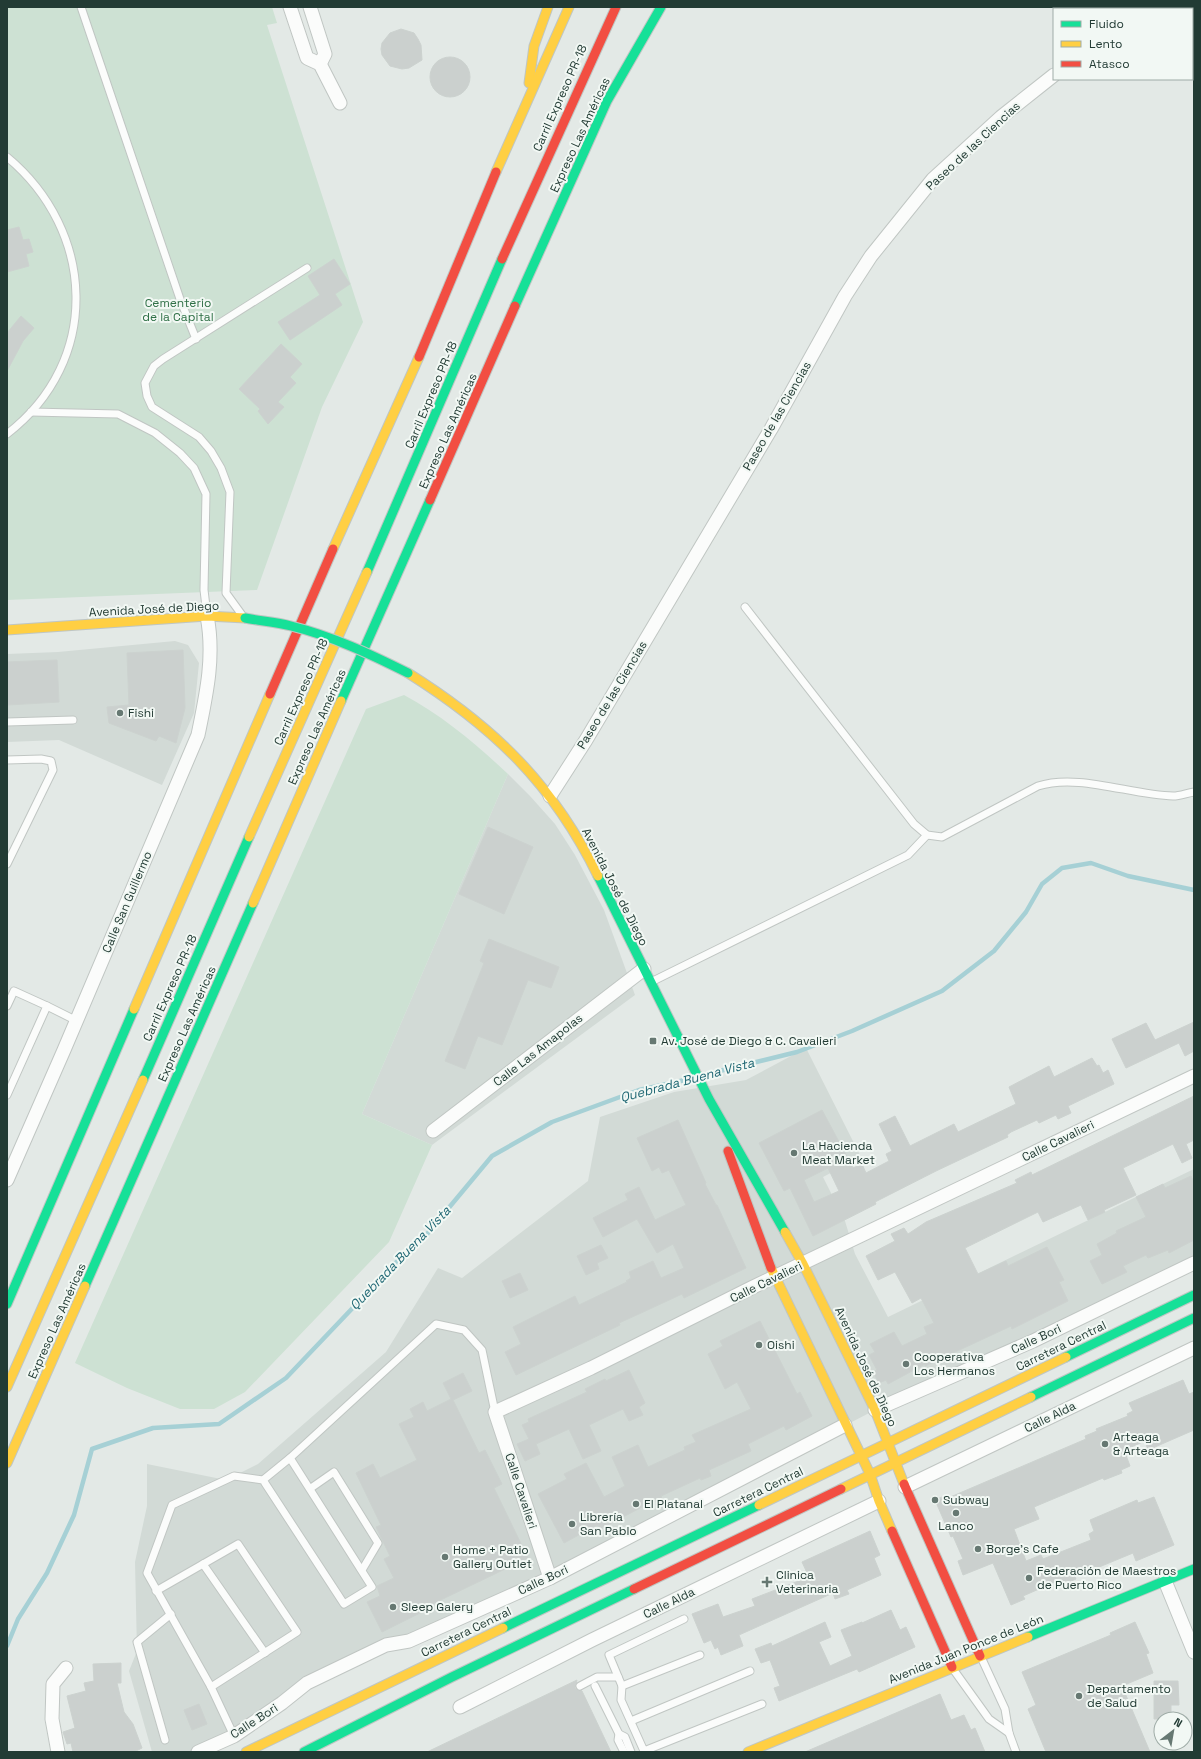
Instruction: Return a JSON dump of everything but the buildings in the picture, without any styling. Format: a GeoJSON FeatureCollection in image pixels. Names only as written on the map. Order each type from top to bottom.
{"type":"FeatureCollection","features":[{"type":"Feature","properties":{"kind":"main road"},"geometry":{"type":"LineString","coordinates":[[527,104],[534,46],[548,7]]}},
{"type":"Feature","properties":{"kind":"main road"},"geometry":{"type":"LineString","coordinates":[[7,1304],[351,507],[410,380],[484,202],[570,7]]}},
{"type":"Feature","properties":{"kind":"main road","name":"Carril Expreso PR-18"},"geometry":{"type":"LineString","coordinates":[[7,1386],[445,394],[519,219],[616,7]]}},
{"type":"Feature","properties":{"kind":"main road","name":"Expreso Las Américas"},"geometry":{"type":"LineString","coordinates":[[7,1463],[534,262],[607,101],[661,7]]}},
{"type":"Feature","properties":{"kind":"main road","name":"Avenida José de Diego"},"geometry":{"type":"LineString","coordinates":[[7,630],[207,616],[245,618],[291,626],[335,640],[380,659],[408,673],[448,698],[491,732],[533,775],[563,813],[596,871],[709,1099],[803,1264],[875,1410],[905,1487],[980,1656]]}},
{"type":"Feature","properties":{"kind":"main road","name":"Avenida José de Diego"},"geometry":{"type":"LineString","coordinates":[[709,1099],[775,1278],[862,1456],[870,1474],[878,1501],[952,1667]]}},
{"type":"Feature","properties":{"kind":"main road","name":"Carretera Central"},"geometry":{"type":"LineString","coordinates":[[246,1752],[1194,1295]]}},
{"type":"Feature","properties":{"kind":"main road"},"geometry":{"type":"LineString","coordinates":[[304,1752],[452,1677],[1194,1318]]}},
{"type":"Feature","properties":{"kind":"main road","name":"Avenida Juan Ponce de León"},"geometry":{"type":"LineString","coordinates":[[748,1752],[1194,1569]]}},
{"type":"Feature","properties":{"kind":"street"},"geometry":{"type":"LineString","coordinates":[[290,7],[306,58],[320,64],[340,103]]}},
{"type":"Feature","properties":{"kind":"street"},"geometry":{"type":"LineString","coordinates":[[310,7],[326,54],[320,64]]}},
{"type":"Feature","properties":{"kind":"street","name":"Paseo de las Ciencias"},"geometry":{"type":"LineString","coordinates":[[550,796],[586,740],[770,429],[844,296],[871,256],[933,179],[1001,117],[1053,76]]}},
{"type":"Feature","properties":{"kind":"street","name":"Calle San Guillermo"},"geometry":{"type":"LineString","coordinates":[[7,1180],[77,1020],[198,735],[207,690],[211,653],[207,616]]}},
{"type":"Feature","properties":{"kind":"street","name":"Calle Las Amapolas"},"geometry":{"type":"LineString","coordinates":[[433,1131],[644,969]]}},
{"type":"Feature","properties":{"kind":"street","name":"Calle Cavalieri"},"geometry":{"type":"LineString","coordinates":[[550,1578],[495,1412],[591,1368],[803,1264],[1194,1076]]}},
{"type":"Feature","properties":{"kind":"street","name":"Calle Bori"},"geometry":{"type":"LineString","coordinates":[[875,1410],[1033,1341],[1194,1263]]}},
{"type":"Feature","properties":{"kind":"street","name":"Calle Alda"},"geometry":{"type":"LineString","coordinates":[[905,1487],[1194,1348]]}},
{"type":"Feature","properties":{"kind":"street","name":"Calle Bori"},"geometry":{"type":"LineString","coordinates":[[198,1752],[234,1736],[282,1703],[307,1683],[386,1645],[409,1641],[550,1578],[846,1425]]}},
{"type":"Feature","properties":{"kind":"street","name":"Calle Alda"},"geometry":{"type":"LineString","coordinates":[[460,1707],[592,1640],[878,1501]]}},
{"type":"Feature","properties":{"kind":"street"},"geometry":{"type":"LineString","coordinates":[[1165,1581],[1194,1652]]}},
{"type":"Feature","properties":{"kind":"street"},"geometry":{"type":"LineString","coordinates":[[58,1752],[52,1719],[53,1684],[66,1668]]}},
{"type":"Feature","properties":{"kind":"lane"},"geometry":{"type":"LineString","coordinates":[[81,7],[180,299],[196,339]]}},
{"type":"Feature","properties":{"kind":"lane"},"geometry":{"type":"LineString","coordinates":[[7,157],[32,180],[53,210],[68,243],[75,278],[75,315],[67,350],[52,383],[31,412],[7,434]]}},
{"type":"Feature","properties":{"kind":"lane"},"geometry":{"type":"LineString","coordinates":[[245,618],[226,593],[230,492],[221,468],[211,451],[199,437],[152,407],[146,396],[145,383],[154,366],[307,268]]}},
{"type":"Feature","properties":{"kind":"lane"},"geometry":{"type":"LineString","coordinates":[[31,412],[118,414],[155,433],[180,453],[194,468],[206,494],[204,590],[207,616]]}},
{"type":"Feature","properties":{"kind":"lane"},"geometry":{"type":"LineString","coordinates":[[745,607],[914,824],[927,835],[942,837],[1038,786],[1048,783],[1076,782],[1174,796],[1194,792]]}},
{"type":"Feature","properties":{"kind":"lane"},"geometry":{"type":"LineString","coordinates":[[7,722],[73,720]]}},
{"type":"Feature","properties":{"kind":"lane"},"geometry":{"type":"LineString","coordinates":[[7,760],[40,759],[50,762],[53,770],[7,864]]}},
{"type":"Feature","properties":{"kind":"lane"},"geometry":{"type":"LineString","coordinates":[[651,983],[908,854],[927,835]]}},
{"type":"Feature","properties":{"kind":"lane"},"geometry":{"type":"LineString","coordinates":[[7,1006],[14,991],[77,1020]]}},
{"type":"Feature","properties":{"kind":"lane"},"geometry":{"type":"LineString","coordinates":[[7,1095],[47,1006]]}},
{"type":"Feature","properties":{"kind":"lane"},"geometry":{"type":"LineString","coordinates":[[234,1736],[211,1687],[147,1574],[172,1505],[234,1476],[262,1480],[290,1458],[436,1324],[464,1330],[482,1350],[495,1412]]}},
{"type":"Feature","properties":{"kind":"lane"},"geometry":{"type":"LineString","coordinates":[[262,1480],[344,1604],[372,1587],[311,1488],[290,1458]]}},
{"type":"Feature","properties":{"kind":"lane"},"geometry":{"type":"LineString","coordinates":[[311,1488],[334,1472],[378,1543],[362,1570]]}},
{"type":"Feature","properties":{"kind":"lane"},"geometry":{"type":"LineString","coordinates":[[156,1591],[238,1544],[297,1632],[211,1687]]}},
{"type":"Feature","properties":{"kind":"lane"},"geometry":{"type":"LineString","coordinates":[[203,1564],[265,1653]]}},
{"type":"Feature","properties":{"kind":"lane"},"geometry":{"type":"LineString","coordinates":[[165,1740],[137,1642],[171,1614]]}},
{"type":"Feature","properties":{"kind":"lane"},"geometry":{"type":"LineString","coordinates":[[684,1619],[609,1655],[622,1686],[620,1700],[644,1751],[762,1704]]}},
{"type":"Feature","properties":{"kind":"lane"},"geometry":{"type":"LineString","coordinates":[[622,1686],[700,1654]]}},
{"type":"Feature","properties":{"kind":"lane"},"geometry":{"type":"LineString","coordinates":[[980,1656],[1005,1709],[1009,1733],[1016,1752]]}},
{"type":"Feature","properties":{"kind":"lane"},"geometry":{"type":"LineString","coordinates":[[952,1667],[989,1719],[1009,1733]]}},
{"type":"Feature","properties":{"kind":"lane"},"geometry":{"type":"LineString","coordinates":[[631,1721],[750,1671]]}},
{"type":"Feature","properties":{"kind":"lane"},"geometry":{"type":"LineString","coordinates":[[580,1686],[597,1677],[618,1677]]}},
{"type":"Feature","properties":{"kind":"lane"},"geometry":{"type":"LineString","coordinates":[[595,1686],[619,1734],[624,1737],[631,1752]]}},
{"type":"Feature","properties":{"kind":"lane"},"geometry":{"type":"LineString","coordinates":[[619,1734],[618,1740],[624,1752]]}},
{"type":"Feature","properties":{"kind":"shaded area"},"geometry":{"type":"Polygon","coordinates":[[[175,641],[188,645],[199,663],[194,713],[162,785],[59,740],[7,742],[7,654],[58,652],[175,641]]]}},
{"type":"Feature","properties":{"kind":"shaded area"},"geometry":{"type":"Polygon","coordinates":[[[508,774],[555,824],[575,855],[604,910],[635,995],[432,1145],[362,1114],[508,774]]]}},
{"type":"Feature","properties":{"kind":"shaded area"},"geometry":{"type":"Polygon","coordinates":[[[806,1048],[861,1157],[823,1177],[845,1221],[855,1254],[888,1317],[1194,1169],[1194,1263],[875,1410],[550,1578],[386,1645],[198,1752],[152,1752],[129,1671],[137,1651],[135,1562],[147,1506],[147,1464],[226,1480],[258,1464],[386,1352],[438,1268],[462,1278],[588,1181],[600,1117],[674,1092],[746,1080],[806,1048]]]}},
{"type":"Feature","properties":{"kind":"green space","name":"Cementerio de la Capital"},"geometry":{"type":"Polygon","coordinates":[[[7,7],[272,7],[277,23],[267,25],[363,322],[322,407],[257,590],[7,600],[7,7]]]}},
{"type":"Feature","properties":{"kind":"green space"},"geometry":{"type":"Polygon","coordinates":[[[404,695],[446,721],[508,774],[362,1114],[432,1145],[389,1242],[245,1392],[214,1409],[180,1409],[127,1388],[75,1363],[366,709],[404,695]]]}},
{"type":"Feature","properties":{"kind":"waterway","name":"Quebrada Buena Vista"},"geometry":{"type":"LineString","coordinates":[[703,1075],[797,1052],[852,1031],[942,991],[994,951],[1026,912],[1042,884],[1062,868],[1091,863],[1128,876],[1194,890]]}},
{"type":"Feature","properties":{"kind":"waterway","name":"Quebrada Buena Vista"},"geometry":{"type":"LineString","coordinates":[[7,1646],[18,1619],[47,1573],[74,1515],[92,1449],[153,1428],[219,1424],[286,1378],[405,1253],[427,1234],[492,1156],[552,1122],[639,1090],[694,1078]]}},
{"type":"Feature","properties":{"kind":"traffic: fast"},"geometry":{"type":"LineString","coordinates":[[515,306],[607,101],[661,7]]}},
{"type":"Feature","properties":{"kind":"traffic: fast"},"geometry":{"type":"LineString","coordinates":[[367,572],[502,259]]}},
{"type":"Feature","properties":{"kind":"traffic: fast"},"geometry":{"type":"LineString","coordinates":[[341,701],[430,500]]}},
{"type":"Feature","properties":{"kind":"traffic: fast"},"geometry":{"type":"LineString","coordinates":[[245,618],[306,630],[336,640],[408,673]]}},
{"type":"Feature","properties":{"kind":"traffic: fast"},"geometry":{"type":"LineString","coordinates":[[143,1080],[249,837]]}},
{"type":"Feature","properties":{"kind":"traffic: fast"},"geometry":{"type":"LineString","coordinates":[[598,876],[709,1099],[785,1232]]}},
{"type":"Feature","properties":{"kind":"traffic: fast"},"geometry":{"type":"LineString","coordinates":[[85,1286],[253,903]]}},
{"type":"Feature","properties":{"kind":"traffic: fast"},"geometry":{"type":"LineString","coordinates":[[7,1304],[134,1009]]}},
{"type":"Feature","properties":{"kind":"traffic: fast"},"geometry":{"type":"LineString","coordinates":[[1066,1357],[1194,1295]]}},
{"type":"Feature","properties":{"kind":"traffic: fast"},"geometry":{"type":"LineString","coordinates":[[1031,1397],[1194,1318]]}},
{"type":"Feature","properties":{"kind":"traffic: fast"},"geometry":{"type":"LineString","coordinates":[[503,1628],[759,1505]]}},
{"type":"Feature","properties":{"kind":"traffic: fast"},"geometry":{"type":"LineString","coordinates":[[1028,1637],[1194,1569]]}},
{"type":"Feature","properties":{"kind":"traffic: fast"},"geometry":{"type":"LineString","coordinates":[[304,1752],[452,1677],[634,1589]]}},
{"type":"Feature","properties":{"kind":"traffic: slow"},"geometry":{"type":"LineString","coordinates":[[529,83],[534,46],[548,7]]}},
{"type":"Feature","properties":{"kind":"traffic: slow"},"geometry":{"type":"LineString","coordinates":[[496,172],[569,7]]}},
{"type":"Feature","properties":{"kind":"traffic: slow"},"geometry":{"type":"LineString","coordinates":[[333,549],[419,357]]}},
{"type":"Feature","properties":{"kind":"traffic: slow"},"geometry":{"type":"LineString","coordinates":[[249,837],[367,572]]}},
{"type":"Feature","properties":{"kind":"traffic: slow"},"geometry":{"type":"LineString","coordinates":[[7,630],[207,616],[245,618]]}},
{"type":"Feature","properties":{"kind":"traffic: slow"},"geometry":{"type":"LineString","coordinates":[[408,673],[439,693],[468,715],[518,760],[541,786],[561,813],[598,876]]}},
{"type":"Feature","properties":{"kind":"traffic: slow"},"geometry":{"type":"LineString","coordinates":[[134,1009],[270,694]]}},
{"type":"Feature","properties":{"kind":"traffic: slow"},"geometry":{"type":"LineString","coordinates":[[253,903],[341,701]]}},
{"type":"Feature","properties":{"kind":"traffic: slow"},"geometry":{"type":"LineString","coordinates":[[7,1387],[143,1080]]}},
{"type":"Feature","properties":{"kind":"traffic: slow"},"geometry":{"type":"LineString","coordinates":[[785,1232],[803,1264],[875,1410],[904,1484]]}},
{"type":"Feature","properties":{"kind":"traffic: slow"},"geometry":{"type":"LineString","coordinates":[[771,1268],[870,1474],[879,1501],[892,1531]]}},
{"type":"Feature","properties":{"kind":"traffic: slow"},"geometry":{"type":"LineString","coordinates":[[7,1463],[85,1286]]}},
{"type":"Feature","properties":{"kind":"traffic: slow"},"geometry":{"type":"LineString","coordinates":[[759,1505],[1066,1357]]}},
{"type":"Feature","properties":{"kind":"traffic: slow"},"geometry":{"type":"LineString","coordinates":[[841,1489],[1031,1397]]}},
{"type":"Feature","properties":{"kind":"traffic: slow"},"geometry":{"type":"LineString","coordinates":[[246,1752],[503,1628]]}},
{"type":"Feature","properties":{"kind":"traffic: slow"},"geometry":{"type":"LineString","coordinates":[[748,1752],[1028,1637]]}},
{"type":"Feature","properties":{"kind":"traffic: jam"},"geometry":{"type":"LineString","coordinates":[[502,259],[616,7]]}},
{"type":"Feature","properties":{"kind":"traffic: jam"},"geometry":{"type":"LineString","coordinates":[[419,357],[496,172]]}},
{"type":"Feature","properties":{"kind":"traffic: jam"},"geometry":{"type":"LineString","coordinates":[[430,500],[515,306]]}},
{"type":"Feature","properties":{"kind":"traffic: jam"},"geometry":{"type":"LineString","coordinates":[[270,694],[333,549]]}},
{"type":"Feature","properties":{"kind":"traffic: jam"},"geometry":{"type":"LineString","coordinates":[[728,1151],[771,1268]]}},
{"type":"Feature","properties":{"kind":"traffic: jam"},"geometry":{"type":"LineString","coordinates":[[904,1484],[980,1656]]}},
{"type":"Feature","properties":{"kind":"traffic: jam"},"geometry":{"type":"LineString","coordinates":[[634,1589],[841,1489]]}},
{"type":"Feature","properties":{"kind":"traffic: jam"},"geometry":{"type":"LineString","coordinates":[[892,1531],[952,1667]]}},
{"type":"Feature","properties":{"kind":"place","name":"Fishi"},"geometry":{"type":"Point","coordinates":[120,713]}},
{"type":"Feature","properties":{"kind":"place","name":"Av. José de Diego & C. Cavalieri"},"geometry":{"type":"Point","coordinates":[653,1041]}},
{"type":"Feature","properties":{"kind":"place","name":"La Hacienda Meat Market"},"geometry":{"type":"Point","coordinates":[794,1153]}},
{"type":"Feature","properties":{"kind":"place","name":"Oishi"},"geometry":{"type":"Point","coordinates":[759,1345]}},
{"type":"Feature","properties":{"kind":"place","name":"Cooperativa Los Hermanos"},"geometry":{"type":"Point","coordinates":[906,1364]}},
{"type":"Feature","properties":{"kind":"place","name":"Arteaga & Arteaga"},"geometry":{"type":"Point","coordinates":[1105,1444]}},
{"type":"Feature","properties":{"kind":"place","name":"Subway"},"geometry":{"type":"Point","coordinates":[935,1500]}},
{"type":"Feature","properties":{"kind":"place","name":"El Platanal"},"geometry":{"type":"Point","coordinates":[636,1504]}},
{"type":"Feature","properties":{"kind":"place","name":"Lanco"},"geometry":{"type":"Point","coordinates":[956,1513]}},
{"type":"Feature","properties":{"kind":"place","name":"Librería San Pablo"},"geometry":{"type":"Point","coordinates":[572,1524]}},
{"type":"Feature","properties":{"kind":"place","name":"Borge's Cafe"},"geometry":{"type":"Point","coordinates":[978,1549]}},
{"type":"Feature","properties":{"kind":"place","name":"Home + Patio Gallery Outlet"},"geometry":{"type":"Point","coordinates":[445,1557]}},
{"type":"Feature","properties":{"kind":"place","name":"Federación de Maestros de Puerto Rico"},"geometry":{"type":"Point","coordinates":[1029,1578]}},
{"type":"Feature","properties":{"kind":"place","name":"Clinica Veterinaria"},"geometry":{"type":"Point","coordinates":[767,1582]}},
{"type":"Feature","properties":{"kind":"place","name":"Sleep Galery"},"geometry":{"type":"Point","coordinates":[393,1607]}},
{"type":"Feature","properties":{"kind":"place","name":"Departamento de Salud"},"geometry":{"type":"Point","coordinates":[1079,1696]}}]}
